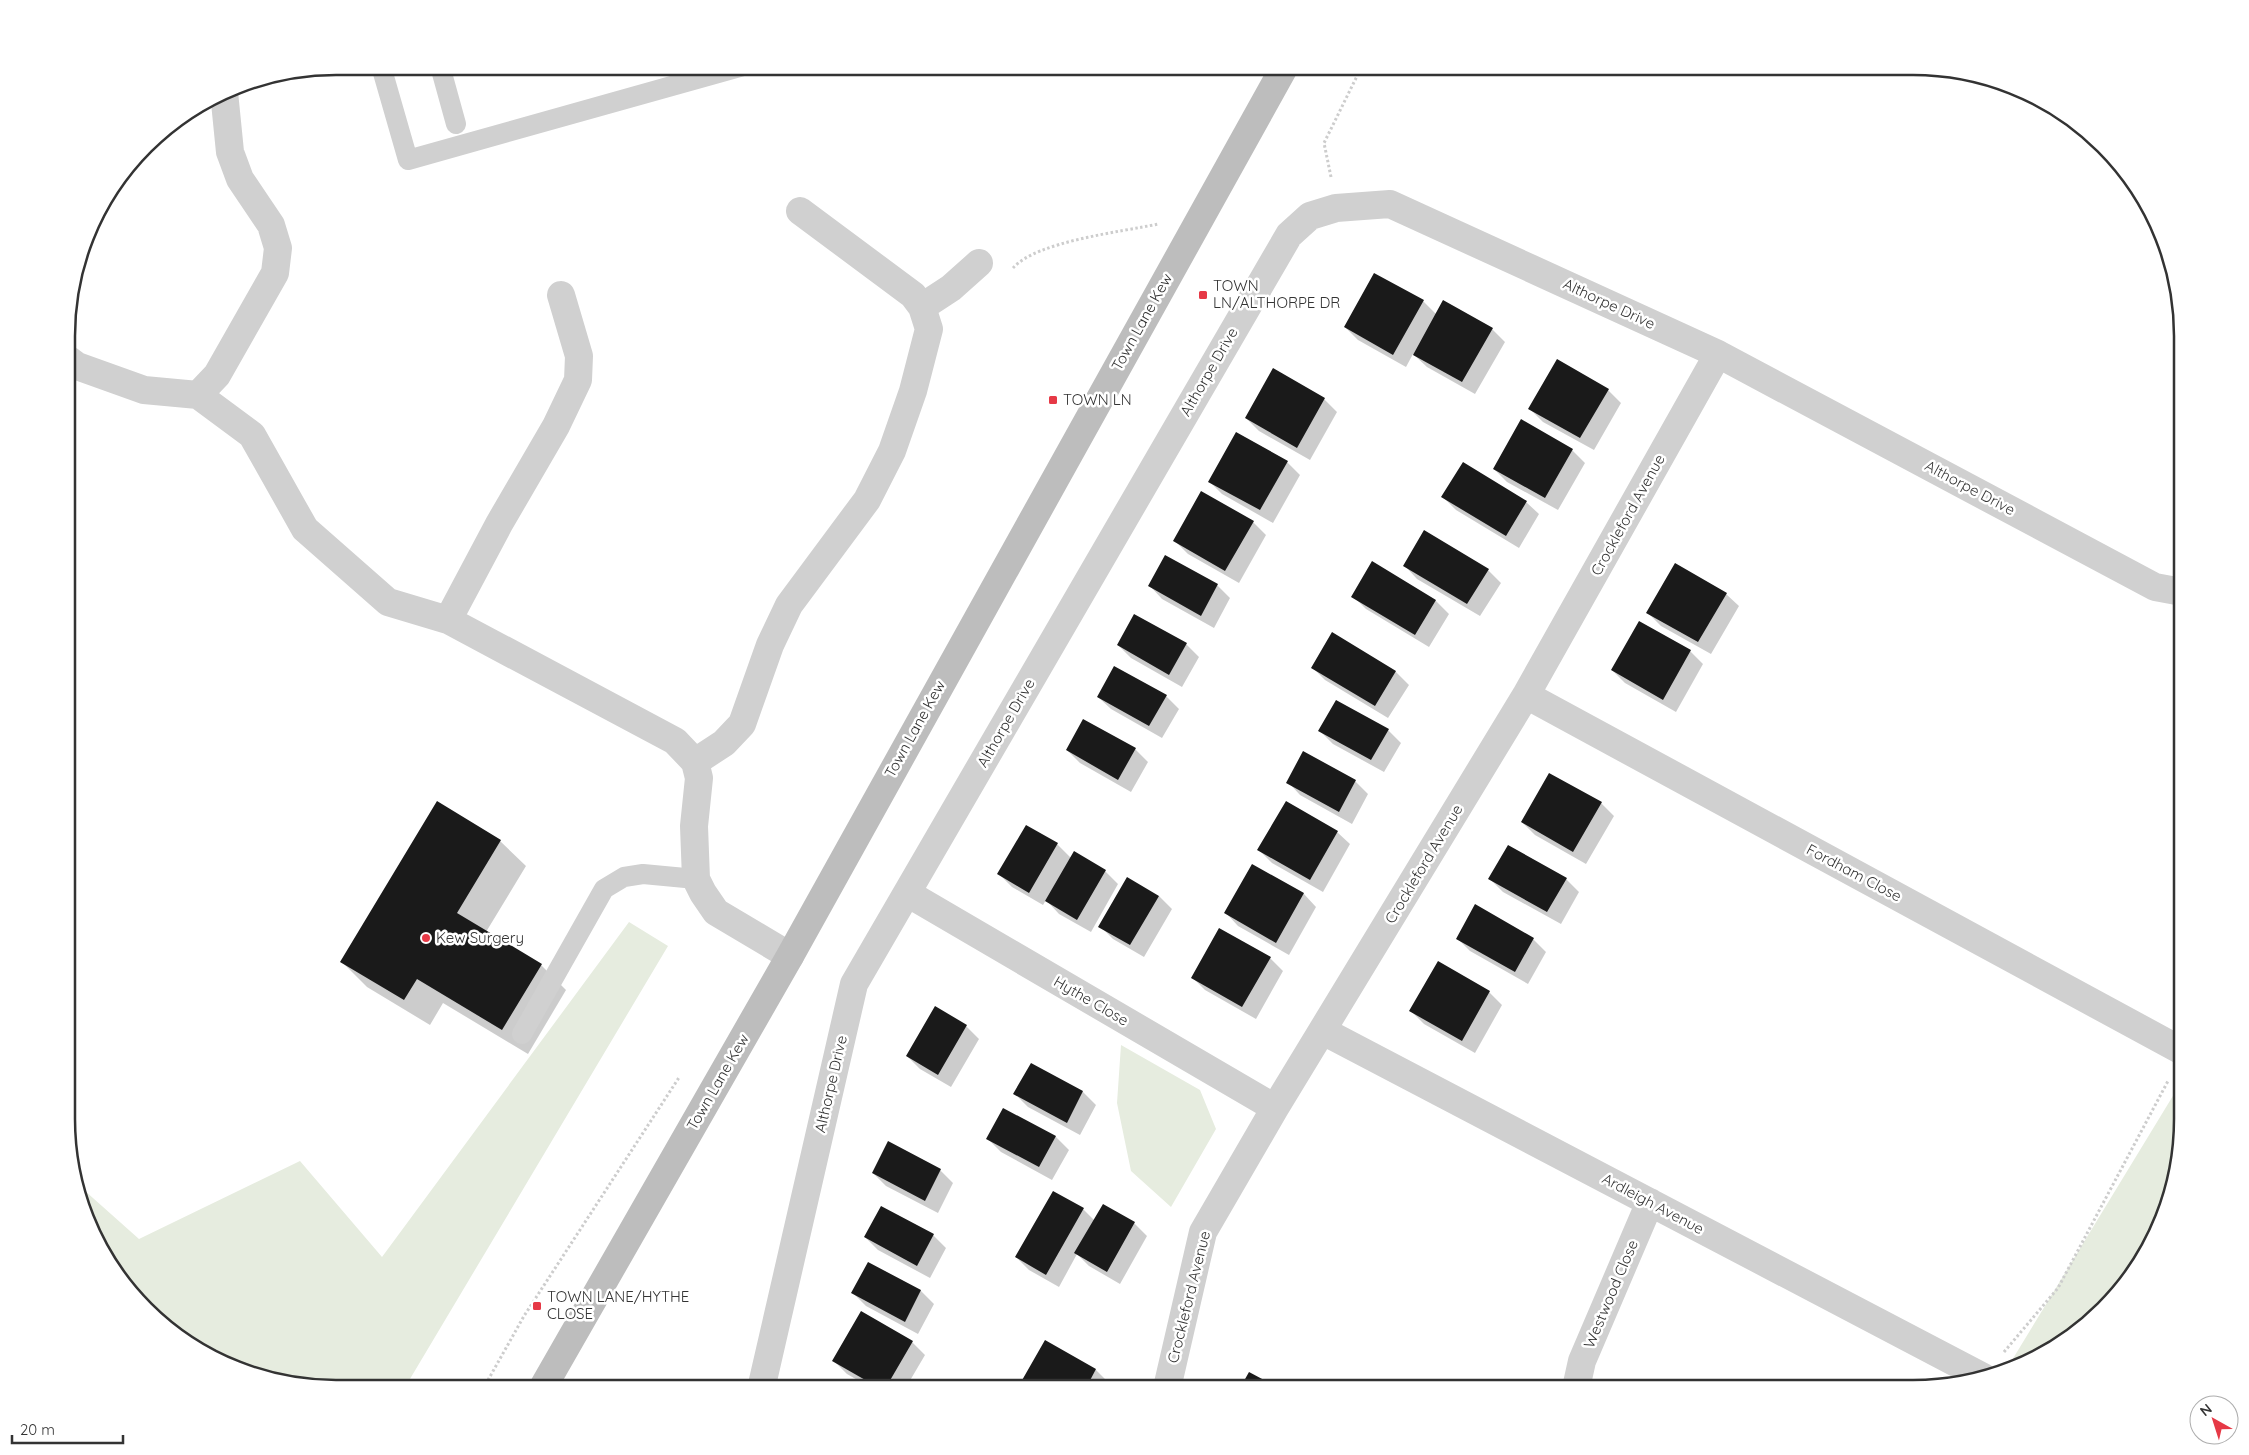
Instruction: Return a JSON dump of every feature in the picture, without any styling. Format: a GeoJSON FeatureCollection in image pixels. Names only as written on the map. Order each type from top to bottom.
{"type":"FeatureCollection","features":[{"type":"Feature","properties":{"kind":"street","name":"Town Lane Kew"},"geometry":{"type":"LineString","coordinates":[[547,1380],[790,956],[1280,75]]}},
{"type":"Feature","properties":{"kind":"street"},"geometry":{"type":"LineString","coordinates":[[198,395],[217,375],[275,273],[278,248],[271,225],[240,179],[230,152],[225,100]]}},
{"type":"Feature","properties":{"kind":"street","name":"Althorpe Drive"},"geometry":{"type":"LineString","coordinates":[[763,1380],[854,984],[1289,235],[1310,216],[1336,208],[1390,204],[1718,354],[2155,587],[2174,591]]}},
{"type":"Feature","properties":{"kind":"street"},"geometry":{"type":"LineString","coordinates":[[695,762],[724,743],[742,724],[770,645],[789,605],[867,500],[876,484],[892,451],[914,391],[928,330],[922,307],[913,295],[800,211]]}},
{"type":"Feature","properties":{"kind":"street"},"geometry":{"type":"LineString","coordinates":[[922,307],[951,288],[979,263]]}},
{"type":"Feature","properties":{"kind":"street"},"geometry":{"type":"LineString","coordinates":[[448,620],[499,524],[556,426],[578,380],[579,356],[561,295]]}},
{"type":"Feature","properties":{"kind":"street","name":"Crockleford Avenue"},"geometry":{"type":"LineString","coordinates":[[1169,1380],[1203,1232],[1275,1108],[1526,695],[1718,354]]}},
{"type":"Feature","properties":{"kind":"street"},"geometry":{"type":"LineString","coordinates":[[75,365],[144,390],[198,395],[252,435],[305,529],[388,602],[448,620],[675,741],[695,762],[699,778],[694,826],[696,878],[716,912],[790,956]]}},
{"type":"Feature","properties":{"kind":"street","name":"Fordham Close"},"geometry":{"type":"LineString","coordinates":[[1526,695],[2174,1047]]}},
{"type":"Feature","properties":{"kind":"street","name":"Hythe Close"},"geometry":{"type":"LineString","coordinates":[[907,893],[1275,1108]]}},
{"type":"Feature","properties":{"kind":"street","name":"Ardleigh Avenue"},"geometry":{"type":"LineString","coordinates":[[1323,1031],[1974,1373]]}},
{"type":"Feature","properties":{"kind":"street","name":"Westwood Close"},"geometry":{"type":"LineString","coordinates":[[1578,1380],[1582,1361],[1650,1202]]}},
{"type":"Feature","properties":{"kind":"lane"},"geometry":{"type":"LineString","coordinates":[[384,75],[408,160],[711,75]]}},
{"type":"Feature","properties":{"kind":"lane"},"geometry":{"type":"LineString","coordinates":[[442,75],[456,124]]}},
{"type":"Feature","properties":{"kind":"lane"},"geometry":{"type":"LineString","coordinates":[[522,1034],[604,889],[624,877],[642,874],[696,878]]}},
{"type":"Feature","properties":{"kind":"path"},"geometry":{"type":"LineString","coordinates":[[1336,208],[1324,143],[1358,75]]}},
{"type":"Feature","properties":{"kind":"path"},"geometry":{"type":"LineString","coordinates":[[979,263],[1005,280],[1014,267],[1035,252],[1167,222]]}},
{"type":"Feature","properties":{"kind":"path"},"geometry":{"type":"LineString","coordinates":[[1991,1368],[2058,1288],[2168,1080]]}},
{"type":"Feature","properties":{"kind":"shaded area"},"geometry":{"type":"Polygon","coordinates":[[[629,922],[668,946],[409,1380],[302,1378],[252,1366],[205,1345],[177,1326],[151,1304],[129,1278],[110,1250],[95,1219],[85,1191],[139,1239],[300,1161],[382,1257],[629,922]]]}},
{"type":"Feature","properties":{"kind":"shaded area"},"geometry":{"type":"Polygon","coordinates":[[[1121,1045],[1200,1090],[1216,1129],[1171,1207],[1131,1171],[1117,1103],[1121,1045]]]}},
{"type":"Feature","properties":{"kind":"shaded area"},"geometry":{"type":"Polygon","coordinates":[[[2174,1094],[2172,1153],[2169,1170],[2154,1219],[2139,1250],[2120,1278],[2098,1304],[2058,1336],[2012,1360],[2174,1094]]]}},
{"type":"Feature","properties":{"kind":"building"},"geometry":{"type":"Polygon","coordinates":[[[1374,273],[1424,300],[1393,355],[1344,327],[1374,273]]]}},
{"type":"Feature","properties":{"kind":"building"},"geometry":{"type":"Polygon","coordinates":[[[1443,300],[1493,328],[1462,382],[1413,355],[1443,300]]]}},
{"type":"Feature","properties":{"kind":"building"},"geometry":{"type":"Polygon","coordinates":[[[1557,359],[1609,389],[1580,438],[1528,409],[1557,359]]]}},
{"type":"Feature","properties":{"kind":"building"},"geometry":{"type":"Polygon","coordinates":[[[1273,368],[1325,398],[1297,448],[1245,418],[1273,368]]]}},
{"type":"Feature","properties":{"kind":"building"},"geometry":{"type":"Polygon","coordinates":[[[1521,419],[1573,449],[1545,498],[1493,469],[1521,419]]]}},
{"type":"Feature","properties":{"kind":"building"},"geometry":{"type":"Polygon","coordinates":[[[1236,432],[1288,461],[1260,510],[1208,482],[1236,432]]]}},
{"type":"Feature","properties":{"kind":"building"},"geometry":{"type":"Polygon","coordinates":[[[1463,462],[1527,501],[1506,536],[1441,497],[1463,462]]]}},
{"type":"Feature","properties":{"kind":"building"},"geometry":{"type":"Polygon","coordinates":[[[1201,491],[1254,521],[1225,571],[1173,541],[1201,491]]]}},
{"type":"Feature","properties":{"kind":"building"},"geometry":{"type":"Polygon","coordinates":[[[1424,530],[1489,569],[1467,604],[1403,566],[1424,530]]]}},
{"type":"Feature","properties":{"kind":"building"},"geometry":{"type":"Polygon","coordinates":[[[1165,555],[1218,584],[1201,616],[1148,586],[1165,555]]]}},
{"type":"Feature","properties":{"kind":"building"},"geometry":{"type":"Polygon","coordinates":[[[1372,561],[1436,600],[1415,635],[1351,597],[1372,561]]]}},
{"type":"Feature","properties":{"kind":"building"},"geometry":{"type":"Polygon","coordinates":[[[1675,563],[1727,593],[1698,642],[1646,613],[1675,563]]]}},
{"type":"Feature","properties":{"kind":"building"},"geometry":{"type":"Polygon","coordinates":[[[1134,614],[1187,643],[1169,675],[1117,645],[1134,614]]]}},
{"type":"Feature","properties":{"kind":"building"},"geometry":{"type":"Polygon","coordinates":[[[1639,621],[1691,650],[1663,700],[1611,670],[1639,621]]]}},
{"type":"Feature","properties":{"kind":"building"},"geometry":{"type":"Polygon","coordinates":[[[1332,632],[1396,671],[1375,706],[1311,668],[1332,632]]]}},
{"type":"Feature","properties":{"kind":"building"},"geometry":{"type":"Polygon","coordinates":[[[1114,666],[1167,695],[1149,726],[1097,697],[1114,666]]]}},
{"type":"Feature","properties":{"kind":"building"},"geometry":{"type":"Polygon","coordinates":[[[1336,700],[1389,729],[1371,760],[1318,731],[1336,700]]]}},
{"type":"Feature","properties":{"kind":"building"},"geometry":{"type":"Polygon","coordinates":[[[1083,719],[1136,748],[1118,780],[1066,750],[1083,719]]]}},
{"type":"Feature","properties":{"kind":"building"},"geometry":{"type":"Polygon","coordinates":[[[1303,751],[1356,780],[1339,812],[1286,783],[1303,751]]]}},
{"type":"Feature","properties":{"kind":"building"},"geometry":{"type":"Polygon","coordinates":[[[1549,773],[1602,802],[1573,852],[1521,822],[1549,773]]]}},
{"type":"Feature","properties":{"kind":"building","name":"Kew Surgery"},"geometry":{"type":"Polygon","coordinates":[[[437,801],[501,840],[457,913],[542,964],[502,1030],[417,979],[404,1000],[340,962],[437,801]]]}},
{"type":"Feature","properties":{"kind":"building"},"geometry":{"type":"Polygon","coordinates":[[[1286,801],[1338,831],[1310,880],[1257,850],[1286,801]]]}},
{"type":"Feature","properties":{"kind":"building"},"geometry":{"type":"Polygon","coordinates":[[[1026,825],[1058,843],[1029,893],[997,874],[1026,825]]]}},
{"type":"Feature","properties":{"kind":"building"},"geometry":{"type":"Polygon","coordinates":[[[1508,845],[1567,878],[1547,912],[1488,879],[1508,845]]]}},
{"type":"Feature","properties":{"kind":"building"},"geometry":{"type":"Polygon","coordinates":[[[1074,851],[1106,870],[1077,920],[1045,901],[1074,851]]]}},
{"type":"Feature","properties":{"kind":"building"},"geometry":{"type":"Polygon","coordinates":[[[1252,864],[1304,893],[1276,943],[1224,913],[1252,864]]]}},
{"type":"Feature","properties":{"kind":"building"},"geometry":{"type":"Polygon","coordinates":[[[1127,877],[1159,896],[1130,945],[1098,927],[1127,877]]]}},
{"type":"Feature","properties":{"kind":"building"},"geometry":{"type":"Polygon","coordinates":[[[1475,904],[1534,938],[1515,972],[1456,939],[1475,904]]]}},
{"type":"Feature","properties":{"kind":"building"},"geometry":{"type":"Polygon","coordinates":[[[1219,928],[1271,957],[1242,1007],[1191,978],[1219,928]]]}},
{"type":"Feature","properties":{"kind":"building"},"geometry":{"type":"Polygon","coordinates":[[[1438,961],[1490,991],[1462,1041],[1409,1011],[1438,961]]]}},
{"type":"Feature","properties":{"kind":"building"},"geometry":{"type":"Polygon","coordinates":[[[935,1006],[967,1025],[938,1075],[906,1056],[935,1006]]]}},
{"type":"Feature","properties":{"kind":"building"},"geometry":{"type":"Polygon","coordinates":[[[1031,1063],[1083,1091],[1067,1123],[1013,1094],[1031,1063]]]}},
{"type":"Feature","properties":{"kind":"building"},"geometry":{"type":"Polygon","coordinates":[[[1003,1108],[1056,1136],[1039,1167],[986,1139],[1003,1108]]]}},
{"type":"Feature","properties":{"kind":"building"},"geometry":{"type":"Polygon","coordinates":[[[888,1141],[941,1169],[925,1201],[872,1173],[888,1141]]]}},
{"type":"Feature","properties":{"kind":"building"},"geometry":{"type":"Polygon","coordinates":[[[1053,1191],[1084,1208],[1046,1275],[1015,1257],[1053,1191]]]}},
{"type":"Feature","properties":{"kind":"building"},"geometry":{"type":"Polygon","coordinates":[[[1103,1204],[1135,1222],[1107,1272],[1074,1253],[1103,1204]]]}},
{"type":"Feature","properties":{"kind":"building"},"geometry":{"type":"Polygon","coordinates":[[[881,1206],[934,1234],[917,1266],[864,1237],[881,1206]]]}},
{"type":"Feature","properties":{"kind":"building"},"geometry":{"type":"Polygon","coordinates":[[[868,1262],[921,1290],[905,1322],[851,1293],[868,1262]]]}},
{"type":"Feature","properties":{"kind":"building"},"geometry":{"type":"Polygon","coordinates":[[[861,1311],[913,1341],[890,1380],[865,1380],[832,1361],[861,1311]]]}},
{"type":"Feature","properties":{"kind":"building"},"geometry":{"type":"Polygon","coordinates":[[[1045,1340],[1096,1369],[1090,1380],[1022,1380],[1045,1340]]]}},
{"type":"Feature","properties":{"kind":"building"},"geometry":{"type":"Polygon","coordinates":[[[1249,1372],[1264,1380],[1244,1380],[1249,1372]]]}},
{"type":"Feature","properties":{"kind":"place","name":"TOWN LN/ALTHORPE DR"},"geometry":{"type":"Point","coordinates":[1203,295]}},
{"type":"Feature","properties":{"kind":"place","name":"TOWN LN"},"geometry":{"type":"Point","coordinates":[1053,400]}},
{"type":"Feature","properties":{"kind":"place","name":"Kew Surgery"},"geometry":{"type":"Point","coordinates":[426,938]}},
{"type":"Feature","properties":{"kind":"place","name":"TOWN LANE/HYTHE CLOSE"},"geometry":{"type":"Point","coordinates":[537,1306]}}]}
